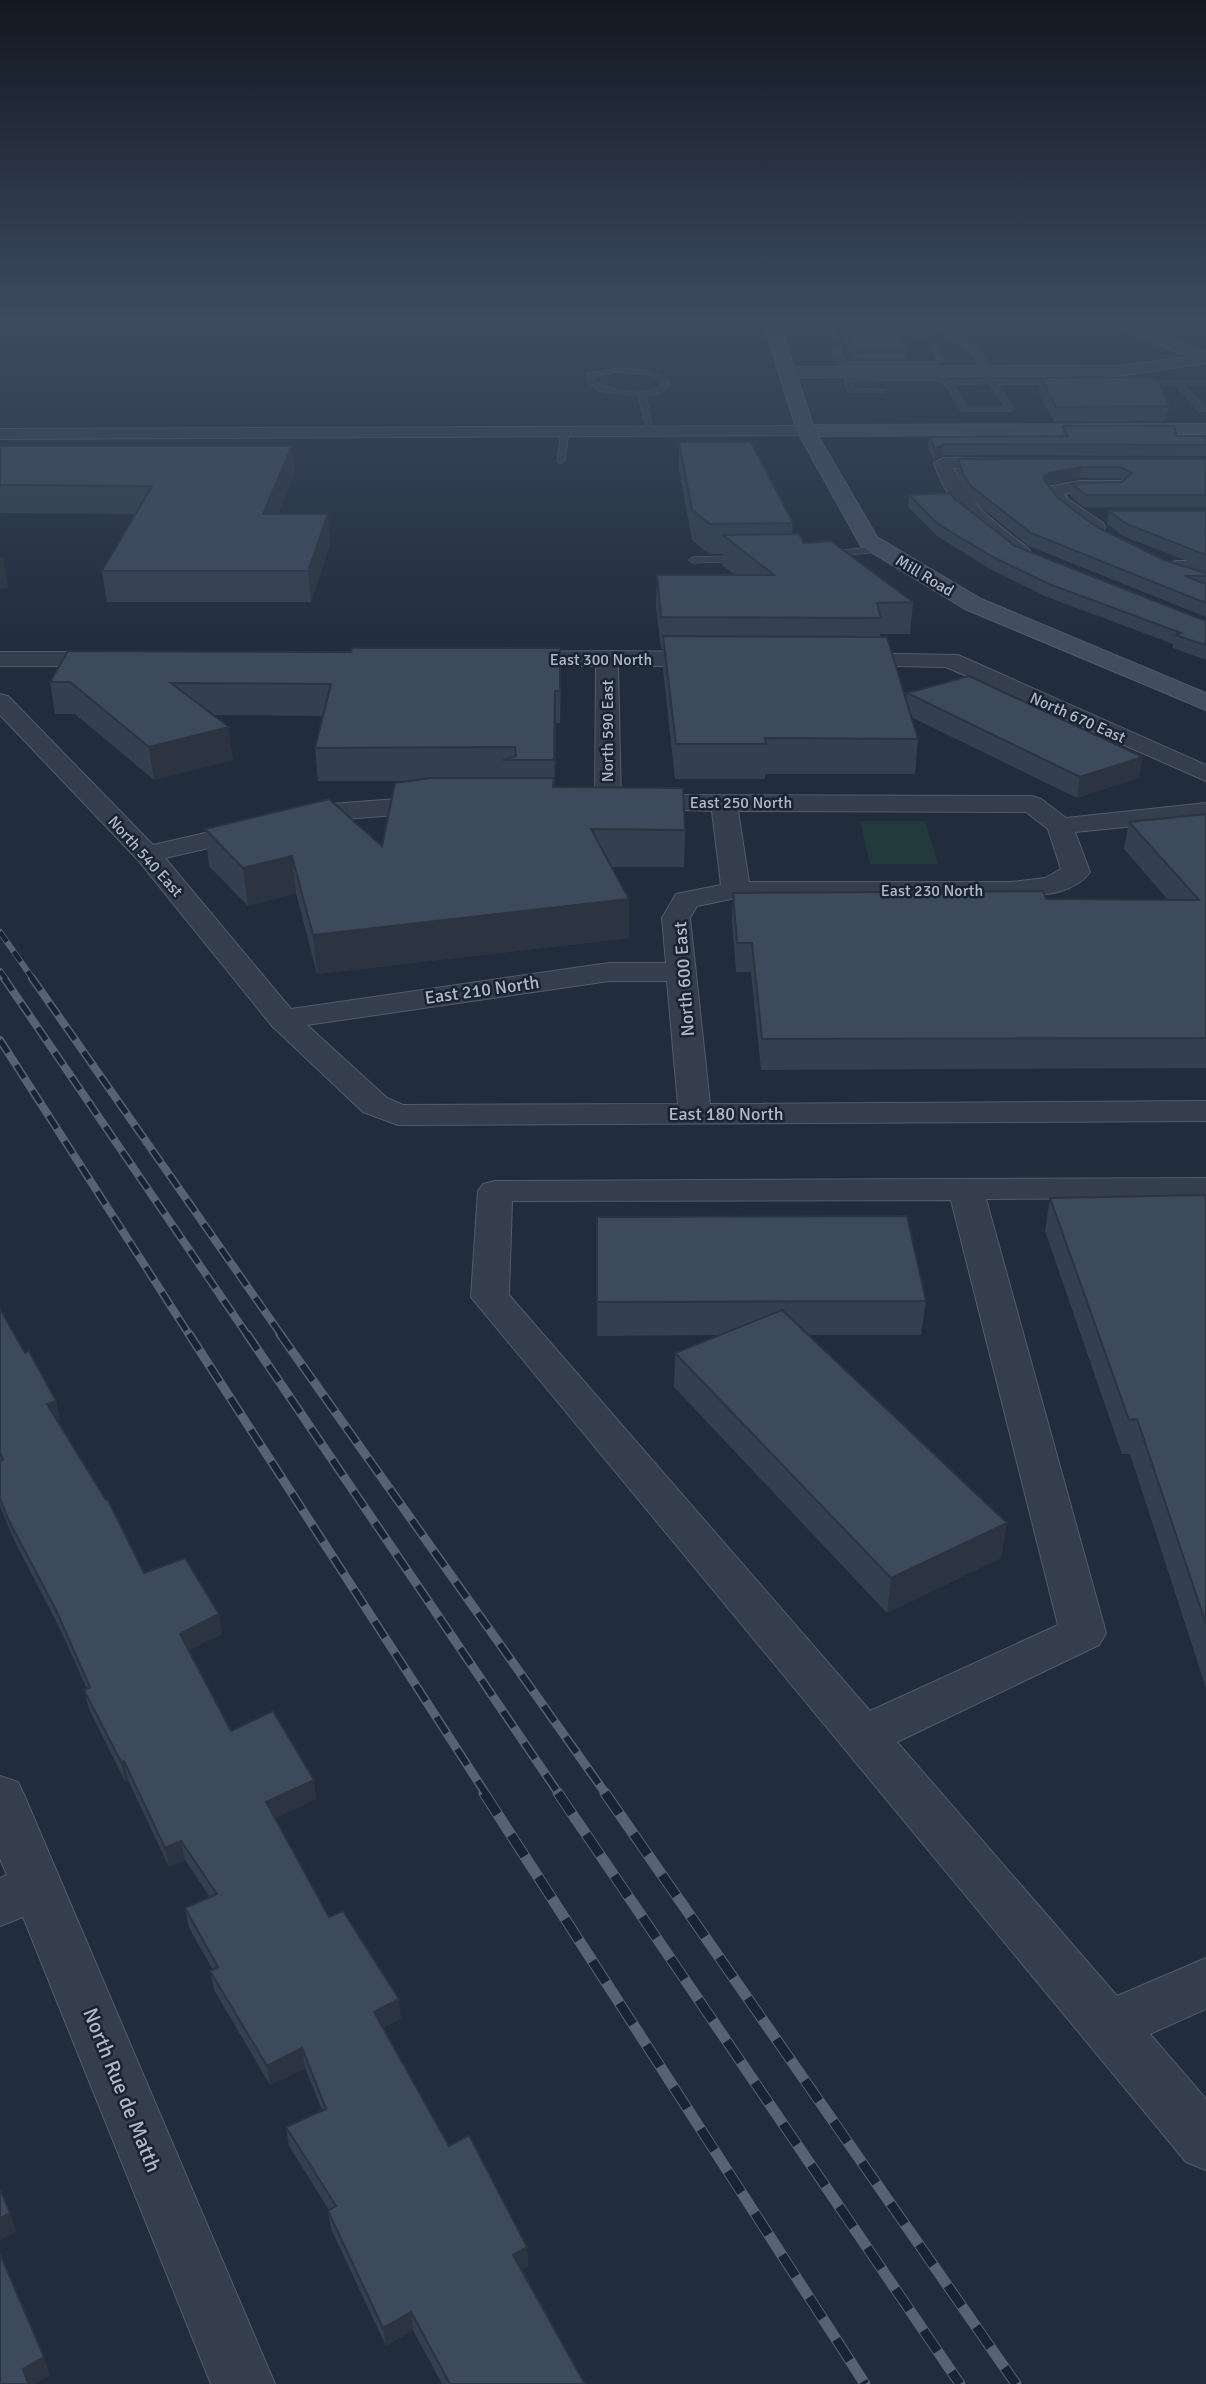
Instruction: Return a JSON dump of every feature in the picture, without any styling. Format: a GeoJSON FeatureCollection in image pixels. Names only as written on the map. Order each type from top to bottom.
{"type":"FeatureCollection","features":[{"type":"Feature","properties":{"kind":"main road"},"geometry":{"type":"LineString","coordinates":[[806,431],[955,430]]}},
{"type":"Feature","properties":{"kind":"main road","name":"Mill Road"},"geometry":{"type":"LineString","coordinates":[[806,431],[869,541],[973,604],[1206,702]]}},
{"type":"Feature","properties":{"kind":"street"},"geometry":{"type":"LineString","coordinates":[[0,434],[806,431]]}},
{"type":"Feature","properties":{"kind":"street"},"geometry":{"type":"LineString","coordinates":[[1026,463],[943,463],[950,487],[962,505],[1021,552],[1045,562]]}},
{"type":"Feature","properties":{"kind":"street"},"geometry":{"type":"LineString","coordinates":[[1108,536],[1062,504],[1054,491],[1080,486],[1206,486]]}},
{"type":"Feature","properties":{"kind":"street"},"geometry":{"type":"LineString","coordinates":[[1081,516],[1109,516]]}},
{"type":"Feature","properties":{"kind":"street"},"geometry":{"type":"LineString","coordinates":[[1152,558],[1206,578]]}},
{"type":"Feature","properties":{"kind":"street"},"geometry":{"type":"LineString","coordinates":[[1176,567],[1206,567]]}},
{"type":"Feature","properties":{"kind":"street","name":"North 590 East"},"geometry":{"type":"LineString","coordinates":[[607,658],[608,803]]}},
{"type":"Feature","properties":{"kind":"street"},"geometry":{"type":"LineString","coordinates":[[0,659],[138,659]]}},
{"type":"Feature","properties":{"kind":"street","name":"East 300 North"},"geometry":{"type":"LineString","coordinates":[[497,659],[730,659]]}},
{"type":"Feature","properties":{"kind":"street","name":"North 670 East"},"geometry":{"type":"LineString","coordinates":[[826,659],[950,660],[1206,775]]}},
{"type":"Feature","properties":{"kind":"street","name":"North 540 East"},"geometry":{"type":"LineString","coordinates":[[0,701],[147,854],[283,1019]]}},
{"type":"Feature","properties":{"kind":"street"},"geometry":{"type":"LineString","coordinates":[[724,802],[736,890]]}},
{"type":"Feature","properties":{"kind":"street","name":"East 250 North"},"geometry":{"type":"LineString","coordinates":[[581,803],[1032,804],[1060,826]]}},
{"type":"Feature","properties":{"kind":"street"},"geometry":{"type":"LineString","coordinates":[[147,854],[331,813],[459,804]]}},
{"type":"Feature","properties":{"kind":"street"},"geometry":{"type":"LineString","coordinates":[[1060,826],[1206,811]]}},
{"type":"Feature","properties":{"kind":"street","name":"East 230 North"},"geometry":{"type":"LineString","coordinates":[[736,890],[1011,890],[1052,885],[1076,872],[1060,826]]}},
{"type":"Feature","properties":{"kind":"street","name":"North 600 East"},"geometry":{"type":"LineString","coordinates":[[695,1114],[676,918],[686,900],[736,890]]}},
{"type":"Feature","properties":{"kind":"street","name":"East 210 North"},"geometry":{"type":"LineString","coordinates":[[283,1019],[608,972],[682,972]]}},
{"type":"Feature","properties":{"kind":"street","name":"East 180 North"},"geometry":{"type":"LineString","coordinates":[[283,1019],[375,1105],[398,1115],[1206,1111]]}},
{"type":"Feature","properties":{"kind":"street"},"geometry":{"type":"LineString","coordinates":[[1206,1188],[495,1191],[490,1297],[1206,2142]]}},
{"type":"Feature","properties":{"kind":"street"},"geometry":{"type":"LineString","coordinates":[[863,1737],[1083,1633],[966,1189]]}},
{"type":"Feature","properties":{"kind":"street","name":"North Rue de Matth"},"geometry":{"type":"LineString","coordinates":[[0,1797],[19,1894],[243,2384]]}},
{"type":"Feature","properties":{"kind":"street"},"geometry":{"type":"LineString","coordinates":[[1108,2026],[1206,1983]]}},
{"type":"Feature","properties":{"kind":"lane"},"geometry":{"type":"LineString","coordinates":[[561,461],[565,432]]}},
{"type":"Feature","properties":{"kind":"lane"},"geometry":{"type":"LineString","coordinates":[[814,556],[883,549]]}},
{"type":"Feature","properties":{"kind":"lane"},"geometry":{"type":"LineString","coordinates":[[693,560],[763,559]]}},
{"type":"Feature","properties":{"kind":"green space"},"geometry":{"type":"Polygon","coordinates":[[[860,821],[925,821],[938,864],[870,864],[860,821]]]}},
{"type":"Feature","properties":{"kind":"building"},"geometry":{"type":"Polygon","coordinates":[[[1065,430],[1175,430],[1177,436],[1206,436],[1206,445],[944,444],[935,449],[929,437],[1068,436],[1065,430]]]}},
{"type":"Feature","properties":{"kind":"building"},"geometry":{"type":"Polygon","coordinates":[[[679,442],[751,442],[793,523],[710,524],[692,510],[679,442]]]}},
{"type":"Feature","properties":{"kind":"building"},"geometry":{"type":"Polygon","coordinates":[[[0,446],[292,446],[263,514],[328,514],[308,571],[102,571],[152,486],[0,485],[0,446]]]}},
{"type":"Feature","properties":{"kind":"building"},"geometry":{"type":"Polygon","coordinates":[[[958,459],[1206,459],[1206,495],[1086,495],[1072,484],[1122,482],[1132,473],[1121,467],[1081,467],[1048,473],[1043,478],[1057,497],[1095,526],[1164,560],[1206,573],[1206,576],[1185,576],[1206,584],[1206,603],[1031,533],[972,487],[963,474],[958,459]]]}},
{"type":"Feature","properties":{"kind":"building"},"geometry":{"type":"Polygon","coordinates":[[[950,493],[1015,546],[1206,621],[1206,645],[1175,635],[1181,633],[1049,584],[993,557],[938,524],[909,495],[950,493]]]}},
{"type":"Feature","properties":{"kind":"building"},"geometry":{"type":"Polygon","coordinates":[[[1109,511],[1206,511],[1206,555],[1127,524],[1109,511]]]}},
{"type":"Feature","properties":{"kind":"building"},"geometry":{"type":"Polygon","coordinates":[[[799,534],[804,543],[831,541],[913,602],[877,603],[881,618],[661,617],[657,575],[774,575],[723,535],[799,534]]]}},
{"type":"Feature","properties":{"kind":"building"},"geometry":{"type":"Polygon","coordinates":[[[663,636],[887,637],[918,739],[765,738],[766,744],[676,744],[663,636]]]}},
{"type":"Feature","properties":{"kind":"building"},"geometry":{"type":"Polygon","coordinates":[[[352,648],[560,648],[560,691],[555,691],[554,760],[503,760],[516,756],[515,747],[315,748],[331,684],[171,683],[229,727],[149,747],[70,682],[50,682],[68,651],[351,652],[352,648]]]}},
{"type":"Feature","properties":{"kind":"building"},"geometry":{"type":"Polygon","coordinates":[[[969,676],[1143,757],[1080,777],[907,693],[969,676]]]}},
{"type":"Feature","properties":{"kind":"building"},"geometry":{"type":"Polygon","coordinates":[[[430,778],[554,778],[553,787],[683,788],[685,830],[591,829],[629,899],[313,935],[292,856],[243,868],[205,829],[329,799],[382,846],[395,783],[430,778]]]}},
{"type":"Feature","properties":{"kind":"building"},"geometry":{"type":"Polygon","coordinates":[[[1206,814],[1206,1038],[762,1039],[752,943],[737,943],[733,893],[1043,891],[1046,899],[1199,900],[1129,822],[1206,814]]]}},
{"type":"Feature","properties":{"kind":"building"},"geometry":{"type":"Polygon","coordinates":[[[1205,1195],[1206,1624],[1137,1419],[1129,1420],[1050,1198],[1205,1195]]]}},
{"type":"Feature","properties":{"kind":"building"},"geometry":{"type":"Polygon","coordinates":[[[907,1216],[926,1301],[597,1302],[597,1217],[907,1216]]]}},
{"type":"Feature","properties":{"kind":"building"},"geometry":{"type":"Polygon","coordinates":[[[0,1309],[25,1353],[29,1351],[56,1401],[47,1404],[108,1500],[144,1573],[185,1558],[219,1614],[180,1634],[231,1731],[273,1711],[314,1780],[266,1802],[329,1917],[343,1911],[399,1999],[374,2012],[449,2146],[469,2135],[527,2247],[513,2255],[585,2384],[450,2384],[411,2312],[383,2328],[328,2211],[336,2206],[286,2127],[326,2109],[302,2048],[267,2066],[210,1971],[218,1967],[185,1908],[217,1894],[181,1841],[165,1848],[124,1761],[121,1762],[84,1690],[90,1687],[56,1610],[0,1499],[0,1461],[3,1460],[0,1453],[0,1309]]]}},
{"type":"Feature","properties":{"kind":"building"},"geometry":{"type":"Polygon","coordinates":[[[782,1310],[1007,1523],[891,1578],[675,1353],[782,1310]]]}},
{"type":"Feature","properties":{"kind":"building"},"geometry":{"type":"Polygon","coordinates":[[[0,2189],[10,2213],[0,2218],[0,2189]]]}},
{"type":"Feature","properties":{"kind":"building"},"geometry":{"type":"Polygon","coordinates":[[[0,2254],[44,2357],[23,2369],[28,2384],[0,2384],[0,2254]]]}},
{"type":"Feature","properties":{"kind":"railway"},"geometry":{"type":"LineString","coordinates":[[0,932],[33,979]]}},
{"type":"Feature","properties":{"kind":"railway"},"geometry":{"type":"LineString","coordinates":[[0,971],[6,979]]}},
{"type":"Feature","properties":{"kind":"railway"},"geometry":{"type":"LineString","coordinates":[[4,978],[248,1336]]}},
{"type":"Feature","properties":{"kind":"railway"},"geometry":{"type":"LineString","coordinates":[[32,978],[282,1336]]}},
{"type":"Feature","properties":{"kind":"railway"},"geometry":{"type":"LineString","coordinates":[[0,1040],[190,1336]]}},
{"type":"Feature","properties":{"kind":"railway"},"geometry":{"type":"LineString","coordinates":[[189,1334],[486,1794]]}},
{"type":"Feature","properties":{"kind":"railway"},"geometry":{"type":"LineString","coordinates":[[247,1334],[559,1794]]}},
{"type":"Feature","properties":{"kind":"railway"},"geometry":{"type":"LineString","coordinates":[[280,1334],[606,1794]]}},
{"type":"Feature","properties":{"kind":"railway"},"geometry":{"type":"LineString","coordinates":[[484,1793],[865,2384]]}},
{"type":"Feature","properties":{"kind":"railway"},"geometry":{"type":"LineString","coordinates":[[558,1793],[960,2384]]}},
{"type":"Feature","properties":{"kind":"railway"},"geometry":{"type":"LineString","coordinates":[[605,1793],[1016,2384]]}}]}
